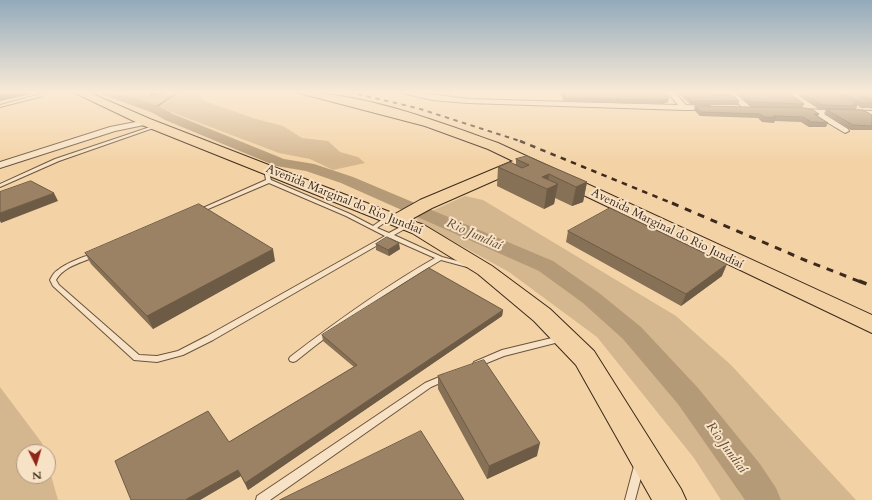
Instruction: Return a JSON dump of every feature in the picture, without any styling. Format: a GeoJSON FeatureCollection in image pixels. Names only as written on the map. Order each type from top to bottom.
{"type":"FeatureCollection","features":[{"type":"Feature","properties":{"kind":"main road","name":"Avenida Marginal do Rio Jundiaí"},"geometry":{"type":"LineString","coordinates":[[132,115],[267,175],[355,210],[418,229],[485,270],[542,315],[585,358],[670,500]]}},
{"type":"Feature","properties":{"kind":"main road","name":"Avenida Marginal do Rio Jundiaí"},"geometry":{"type":"LineString","coordinates":[[401,115],[429,123],[493,146],[872,325]]}},
{"type":"Feature","properties":{"kind":"main road"},"geometry":{"type":"LineString","coordinates":[[397,222],[426,204],[526,161]]}},
{"type":"Feature","properties":{"kind":"street"},"geometry":{"type":"LineString","coordinates":[[822,115],[845,131]]}},
{"type":"Feature","properties":{"kind":"street"},"geometry":{"type":"LineString","coordinates":[[112,129],[145,121]]}},
{"type":"Feature","properties":{"kind":"street"},"geometry":{"type":"LineString","coordinates":[[0,165],[112,129],[145,121]]}},
{"type":"Feature","properties":{"kind":"lane"},"geometry":{"type":"LineString","coordinates":[[0,186],[145,121]]}},
{"type":"Feature","properties":{"kind":"lane"},"geometry":{"type":"LineString","coordinates":[[196,212],[267,175]]}},
{"type":"Feature","properties":{"kind":"lane"},"geometry":{"type":"LineString","coordinates":[[355,210],[373,228]]}},
{"type":"Feature","properties":{"kind":"lane"},"geometry":{"type":"LineString","coordinates":[[373,228],[397,222]]}},
{"type":"Feature","properties":{"kind":"lane"},"geometry":{"type":"LineString","coordinates":[[373,228],[397,222]]}},
{"type":"Feature","properties":{"kind":"lane"},"geometry":{"type":"LineString","coordinates":[[100,253],[64,268],[55,275],[53,280],[56,286],[137,358],[157,359],[180,353],[210,338],[397,222]]}},
{"type":"Feature","properties":{"kind":"lane"},"geometry":{"type":"LineString","coordinates":[[397,222],[440,258],[485,270]]}},
{"type":"Feature","properties":{"kind":"lane"},"geometry":{"type":"LineString","coordinates":[[293,358],[385,292],[440,258]]}},
{"type":"Feature","properties":{"kind":"lane"},"geometry":{"type":"LineString","coordinates":[[468,367],[502,353],[565,338]]}},
{"type":"Feature","properties":{"kind":"lane"},"geometry":{"type":"LineString","coordinates":[[261,500],[428,385],[455,373]]}},
{"type":"Feature","properties":{"kind":"lane"},"geometry":{"type":"LineString","coordinates":[[630,500],[643,453]]}},
{"type":"Feature","properties":{"kind":"shaded area"},"geometry":{"type":"Polygon","coordinates":[[[180,115],[245,115],[283,126],[302,138],[328,141],[340,152],[358,157],[365,163],[333,170],[310,159],[279,153],[180,115]]]}},
{"type":"Feature","properties":{"kind":"shaded area"},"geometry":{"type":"Polygon","coordinates":[[[465,196],[483,200],[676,316],[731,365],[856,500],[721,500],[694,458],[597,337],[509,272],[420,223],[416,218],[465,196]]]}},
{"type":"Feature","properties":{"kind":"shaded area"},"geometry":{"type":"Polygon","coordinates":[[[0,387],[42,444],[16,444],[16,484],[53,484],[58,500],[0,500],[0,387]]]}},
{"type":"Feature","properties":{"kind":"building"},"geometry":{"type":"Polygon","coordinates":[[[762,115],[816,115],[828,123],[811,122],[803,117],[764,117],[762,115]]]}},
{"type":"Feature","properties":{"kind":"building"},"geometry":{"type":"Polygon","coordinates":[[[837,115],[872,115],[872,126],[853,125],[837,115]]]}},
{"type":"Feature","properties":{"kind":"building"},"geometry":{"type":"Polygon","coordinates":[[[527,156],[587,182],[576,187],[549,174],[542,177],[558,184],[547,189],[498,167],[510,162],[522,168],[529,165],[516,159],[527,156]]]}},
{"type":"Feature","properties":{"kind":"building"},"geometry":{"type":"Polygon","coordinates":[[[31,181],[54,193],[0,213],[0,192],[31,181]]]}},
{"type":"Feature","properties":{"kind":"building"},"geometry":{"type":"Polygon","coordinates":[[[199,204],[273,249],[147,316],[85,253],[199,204]]]}},
{"type":"Feature","properties":{"kind":"building"},"geometry":{"type":"Polygon","coordinates":[[[610,208],[727,264],[686,294],[568,231],[610,208]]]}},
{"type":"Feature","properties":{"kind":"building"},"geometry":{"type":"Polygon","coordinates":[[[387,237],[399,243],[388,250],[376,244],[387,237]]]}},
{"type":"Feature","properties":{"kind":"building"},"geometry":{"type":"Polygon","coordinates":[[[429,268],[503,310],[245,483],[238,470],[185,500],[131,500],[115,461],[208,411],[229,442],[357,365],[322,335],[429,268]]]}},
{"type":"Feature","properties":{"kind":"building"},"geometry":{"type":"Polygon","coordinates":[[[484,360],[540,443],[489,466],[438,376],[484,360]]]}},
{"type":"Feature","properties":{"kind":"building"},"geometry":{"type":"Polygon","coordinates":[[[421,431],[464,500],[280,500],[421,431]]]}},
{"type":"Feature","properties":{"kind":"waterway","name":"Rio Jundiaí"},"geometry":{"type":"LineString","coordinates":[[166,115],[281,163],[309,167],[347,180],[546,266],[591,298],[632,333],[688,396],[748,475],[764,500]]}},
{"type":"Feature","properties":{"kind":"railway"},"geometry":{"type":"LineString","coordinates":[[440,115],[520,141]]}},
{"type":"Feature","properties":{"kind":"railway"},"geometry":{"type":"LineString","coordinates":[[520,141],[674,204]]}},
{"type":"Feature","properties":{"kind":"railway"},"geometry":{"type":"LineString","coordinates":[[672,203],[807,261],[861,282]]}},
{"type":"Feature","properties":{"kind":"railway"},"geometry":{"type":"LineString","coordinates":[[859,281],[872,286]]}}]}
